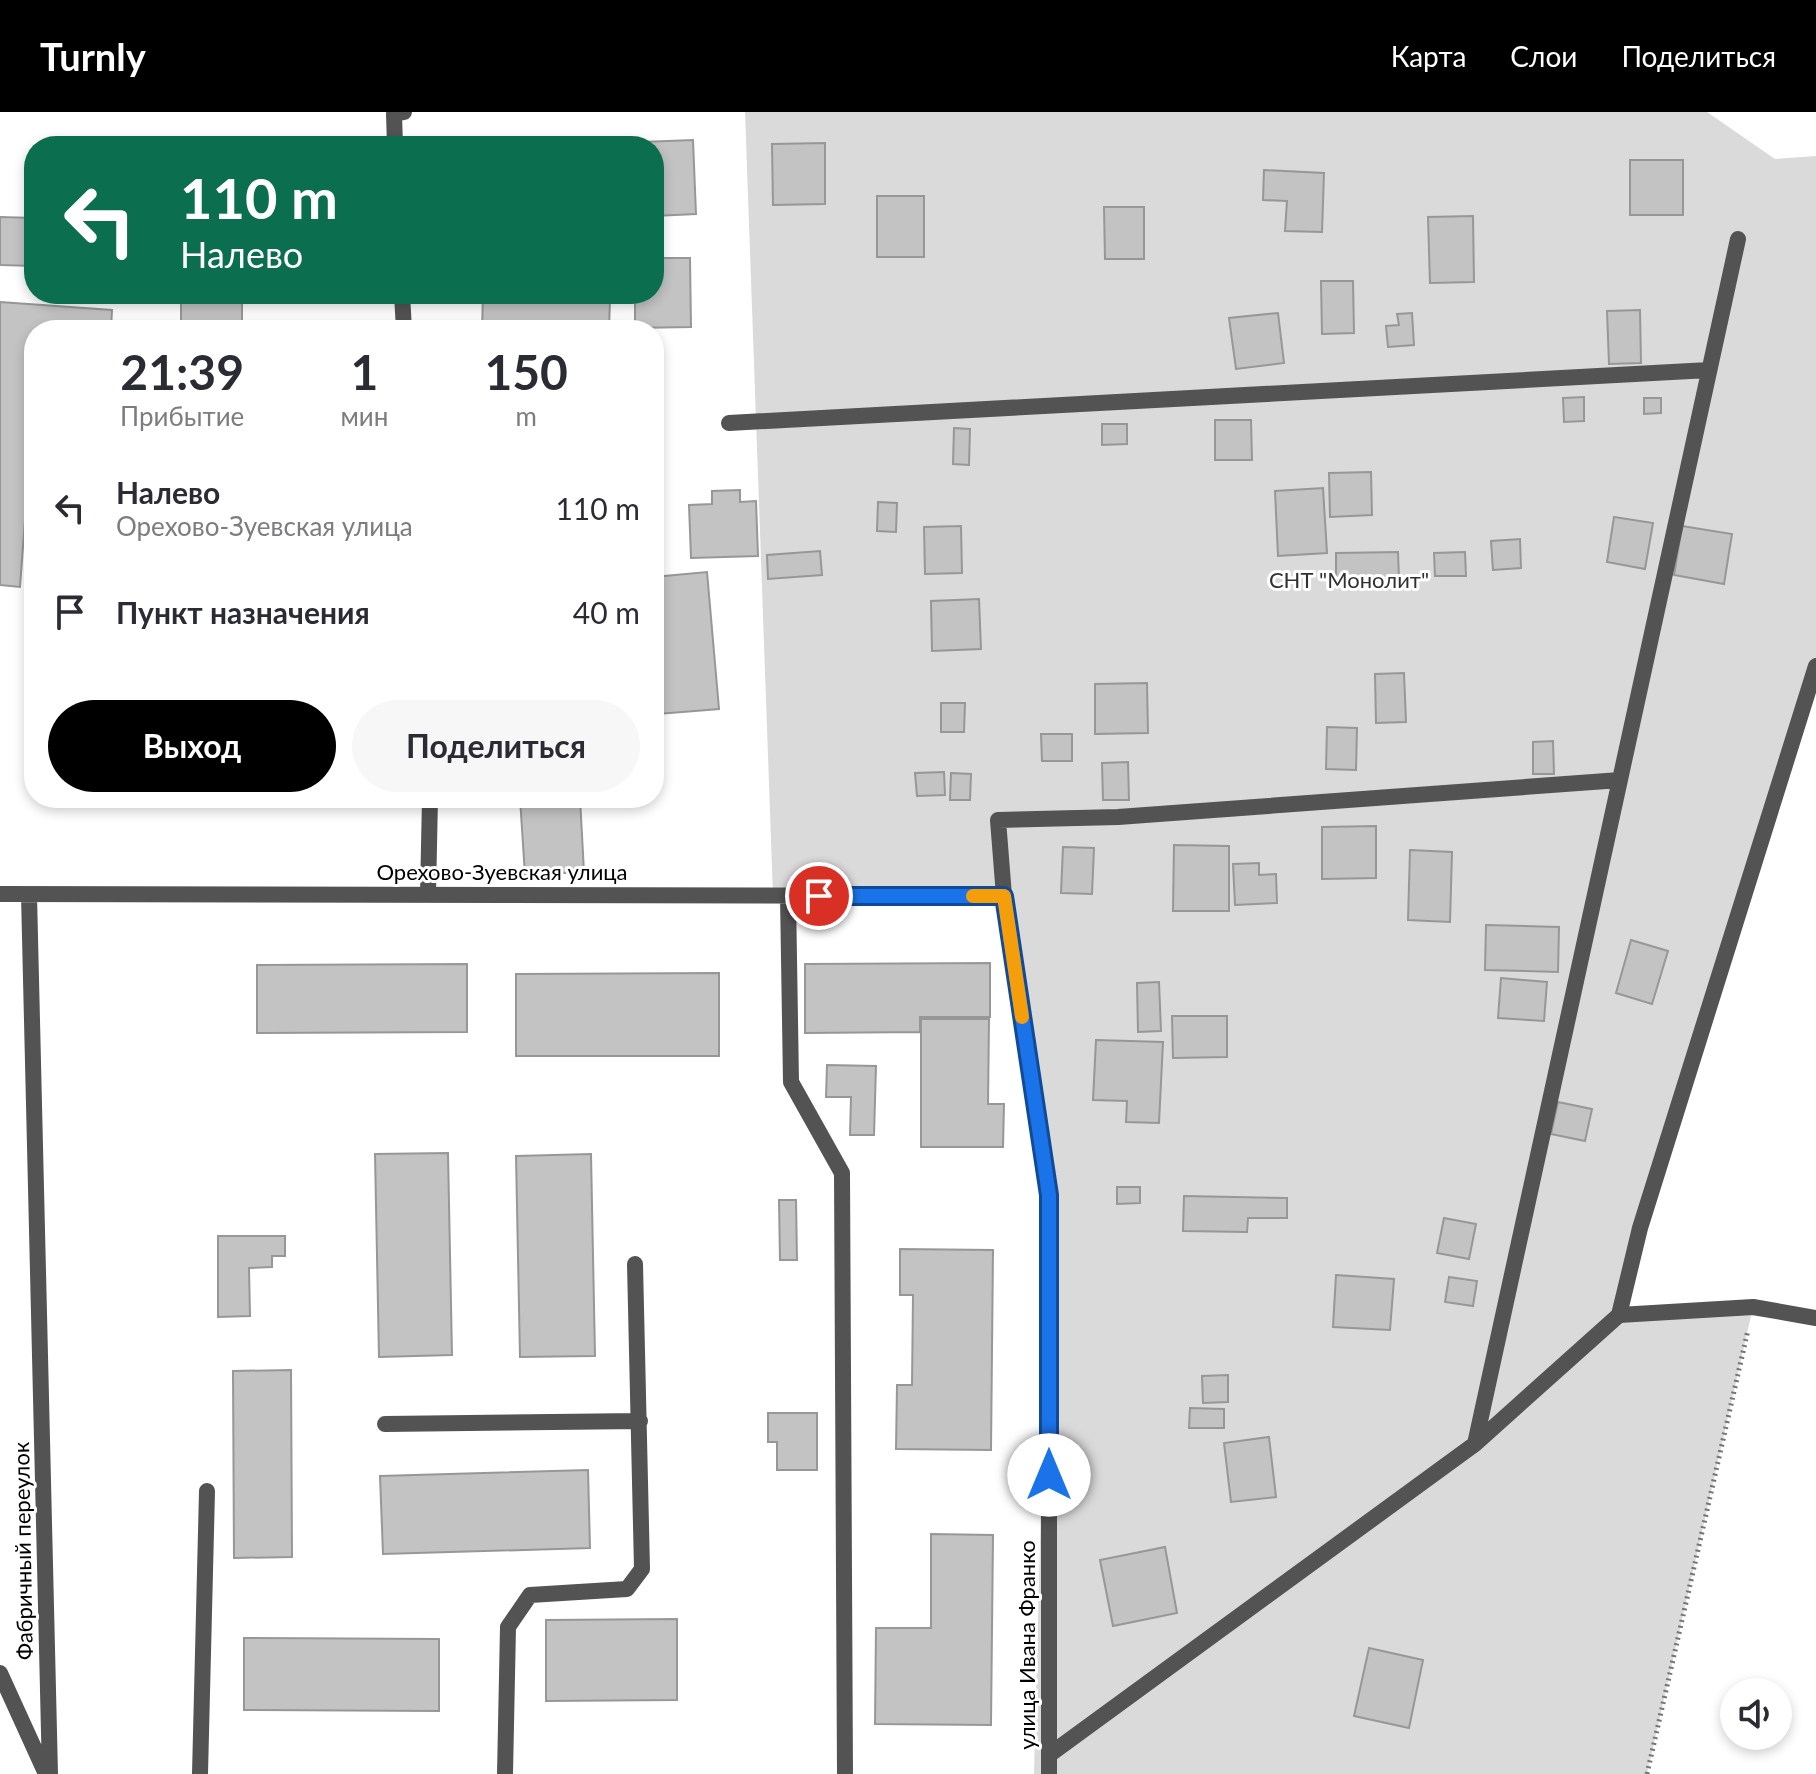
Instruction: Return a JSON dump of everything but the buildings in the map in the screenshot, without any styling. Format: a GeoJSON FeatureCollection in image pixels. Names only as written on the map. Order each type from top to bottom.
{"type":"FeatureCollection","features":[{"type":"Feature","properties":{"kind":"street"},"geometry":{"type":"LineString","coordinates":[[396,136],[397,113]]}},
{"type":"Feature","properties":{"kind":"street"},"geometry":{"type":"LineString","coordinates":[[1475,1444],[1738,239]]}},
{"type":"Feature","properties":{"kind":"street"},"geometry":{"type":"LineString","coordinates":[[729,423],[1709,370]]}},
{"type":"Feature","properties":{"kind":"street"},"geometry":{"type":"LineString","coordinates":[[1049,1755],[1475,1444],[1619,1315],[1640,1228],[1816,666]]}},
{"type":"Feature","properties":{"kind":"street","name":"улица Ивана Франко"},"geometry":{"type":"LineString","coordinates":[[1049,1774],[1049,1195],[1004,896],[998,820],[1118,817],[1620,780]]}},
{"type":"Feature","properties":{"kind":"street"},"geometry":{"type":"LineString","coordinates":[[428,894],[430,808]]}},
{"type":"Feature","properties":{"kind":"street","name":"Орехово-Зуевская улица"},"geometry":{"type":"LineString","coordinates":[[0,894],[1004,896]]}},
{"type":"Feature","properties":{"kind":"street","name":"Фабричный переулок"},"geometry":{"type":"LineString","coordinates":[[29,895],[48,1774]]}},
{"type":"Feature","properties":{"kind":"street"},"geometry":{"type":"LineString","coordinates":[[788,896],[791,1082],[842,1173],[845,1774]]}},
{"type":"Feature","properties":{"kind":"street"},"geometry":{"type":"LineString","coordinates":[[505,1774],[508,1627],[530,1595],[627,1589],[642,1569],[635,1264]]}},
{"type":"Feature","properties":{"kind":"street"},"geometry":{"type":"LineString","coordinates":[[1619,1315],[1753,1307],[1816,1318]]}},
{"type":"Feature","properties":{"kind":"street"},"geometry":{"type":"LineString","coordinates":[[385,1424],[640,1421]]}},
{"type":"Feature","properties":{"kind":"street"},"geometry":{"type":"LineString","coordinates":[[200,1774],[207,1491]]}},
{"type":"Feature","properties":{"kind":"street"},"geometry":{"type":"LineString","coordinates":[[0,1673],[48,1774]]}},
{"type":"Feature","properties":{"kind":"path"},"geometry":{"type":"LineString","coordinates":[[1647,1774],[1753,1307]]}},
{"type":"Feature","properties":{"kind":"green space","name":"СНТ \"Монолит\""},"geometry":{"type":"Polygon","coordinates":[[[745,112],[1707,112],[1775,159],[1816,156],[1816,674],[1619,1315],[1753,1307],[1647,1774],[1034,1774],[1049,1195],[1004,896],[773,896],[745,112]]]}},
{"type":"Feature","properties":{"kind":"slow traffic"},"geometry":{"type":"LineString","coordinates":[[973,896],[1004,896],[1022,1017]]}},
{"type":"Feature","properties":{"kind":"route"},"geometry":{"type":"LineString","coordinates":[[819,896],[1004,896],[1049,1195],[1049,1475]]}}]}
